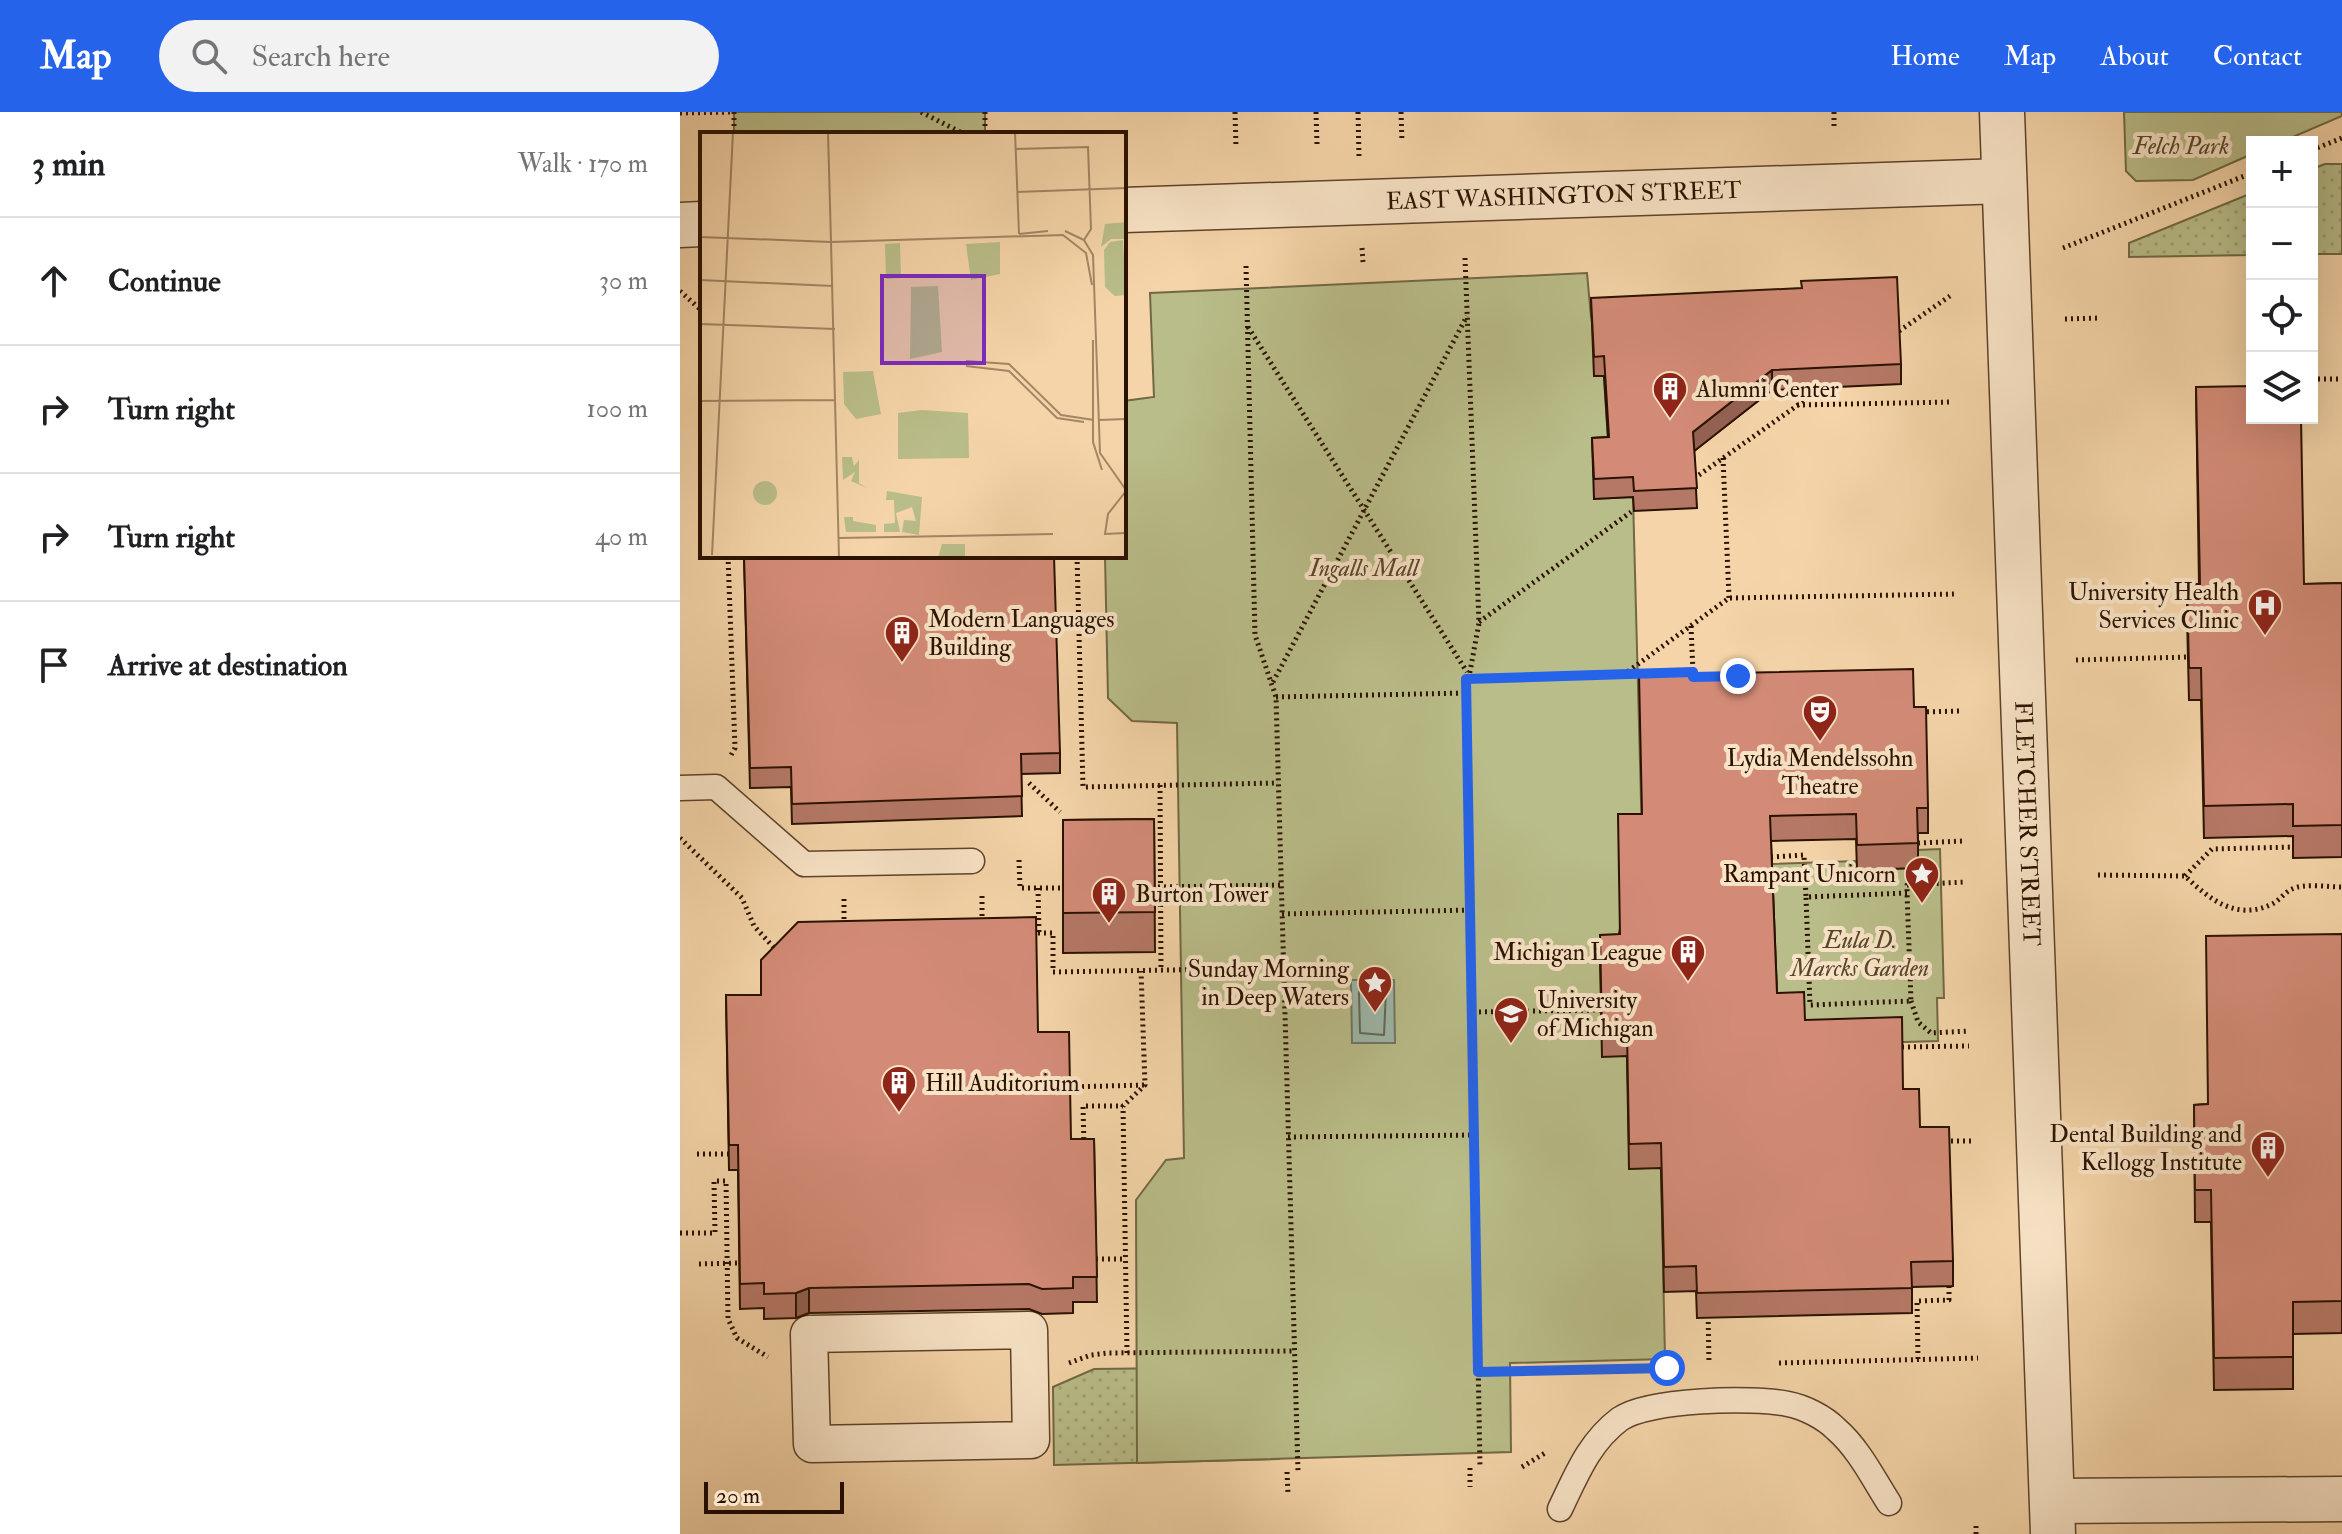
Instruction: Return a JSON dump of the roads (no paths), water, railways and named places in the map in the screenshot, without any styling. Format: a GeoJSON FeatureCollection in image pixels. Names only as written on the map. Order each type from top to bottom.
{"type":"FeatureCollection","features":[{"type":"Feature","properties":{"kind":"street","name":"FLETCHER STREET"},"geometry":{"type":"LineString","coordinates":[[2002,112],[2053,1518]]}},
{"type":"Feature","properties":{"kind":"street","name":"EAST WASHINGTON STREET"},"geometry":{"type":"LineString","coordinates":[[1126,210],[2004,181]]}},
{"type":"Feature","properties":{"kind":"street"},"geometry":{"type":"LineString","coordinates":[[680,225],[700,224]]}},
{"type":"Feature","properties":{"kind":"street"},"geometry":{"type":"LineString","coordinates":[[1029,1330],[1030,1372],[1031,1440],[812,1444],[809,1334],[1029,1330]]}},
{"type":"Feature","properties":{"kind":"street"},"geometry":{"type":"LineString","coordinates":[[2053,1518],[2342,1499]]}},
{"type":"Feature","properties":{"kind":"lane"},"geometry":{"type":"LineString","coordinates":[[680,788],[716,787],[804,864],[972,861]]}},
{"type":"Feature","properties":{"kind":"lane"},"geometry":{"type":"LineString","coordinates":[[1560,1509],[1587,1453],[1622,1417],[1649,1407],[1763,1401],[1790,1404],[1836,1428],[1855,1449],[1889,1503]]}},
{"type":"Feature","properties":{"kind":"water"},"geometry":{"type":"Polygon","coordinates":[[[1351,980],[1394,980],[1395,1043],[1352,1043],[1351,980]]]}},
{"type":"Feature","properties":{"kind":"place","name":"Alumni Center"},"geometry":{"type":"Point","coordinates":[1670,420]}},
{"type":"Feature","properties":{"kind":"place","name":"University Health Services Clinic"},"geometry":{"type":"Point","coordinates":[2265,637]}},
{"type":"Feature","properties":{"kind":"place","name":"Modern Languages Building"},"geometry":{"type":"Point","coordinates":[902,664]}},
{"type":"Feature","properties":{"kind":"place","name":"Lydia Mendelssohn Theatre"},"geometry":{"type":"Point","coordinates":[1820,743]}},
{"type":"Feature","properties":{"kind":"place","name":"Rampant Unicorn"},"geometry":{"type":"Point","coordinates":[1922,905]}},
{"type":"Feature","properties":{"kind":"place","name":"Burton Tower"},"geometry":{"type":"Point","coordinates":[1109,925]}},
{"type":"Feature","properties":{"kind":"place","name":"Michigan League"},"geometry":{"type":"Point","coordinates":[1688,983]}},
{"type":"Feature","properties":{"kind":"place","name":"Sunday Morning in Deep Waters"},"geometry":{"type":"Point","coordinates":[1375,1014]}},
{"type":"Feature","properties":{"kind":"place","name":"University of Michigan"},"geometry":{"type":"Point","coordinates":[1511,1045]}},
{"type":"Feature","properties":{"kind":"place","name":"Hill Auditorium"},"geometry":{"type":"Point","coordinates":[899,1114]}},
{"type":"Feature","properties":{"kind":"place","name":"Dental Building and Kellogg Institute"},"geometry":{"type":"Point","coordinates":[2268,1179]}},
{"type":"Feature","properties":{"kind":"park label","name":"Felch Park"},"geometry":{"type":"Point","coordinates":[2181,146]}},
{"type":"Feature","properties":{"kind":"park label","name":"Ingalls Mall"},"geometry":{"type":"Point","coordinates":[1364,568]}},
{"type":"Feature","properties":{"kind":"park label","name":"Eula D. Marcks Garden"},"geometry":{"type":"Point","coordinates":[1860,954]}}]}
